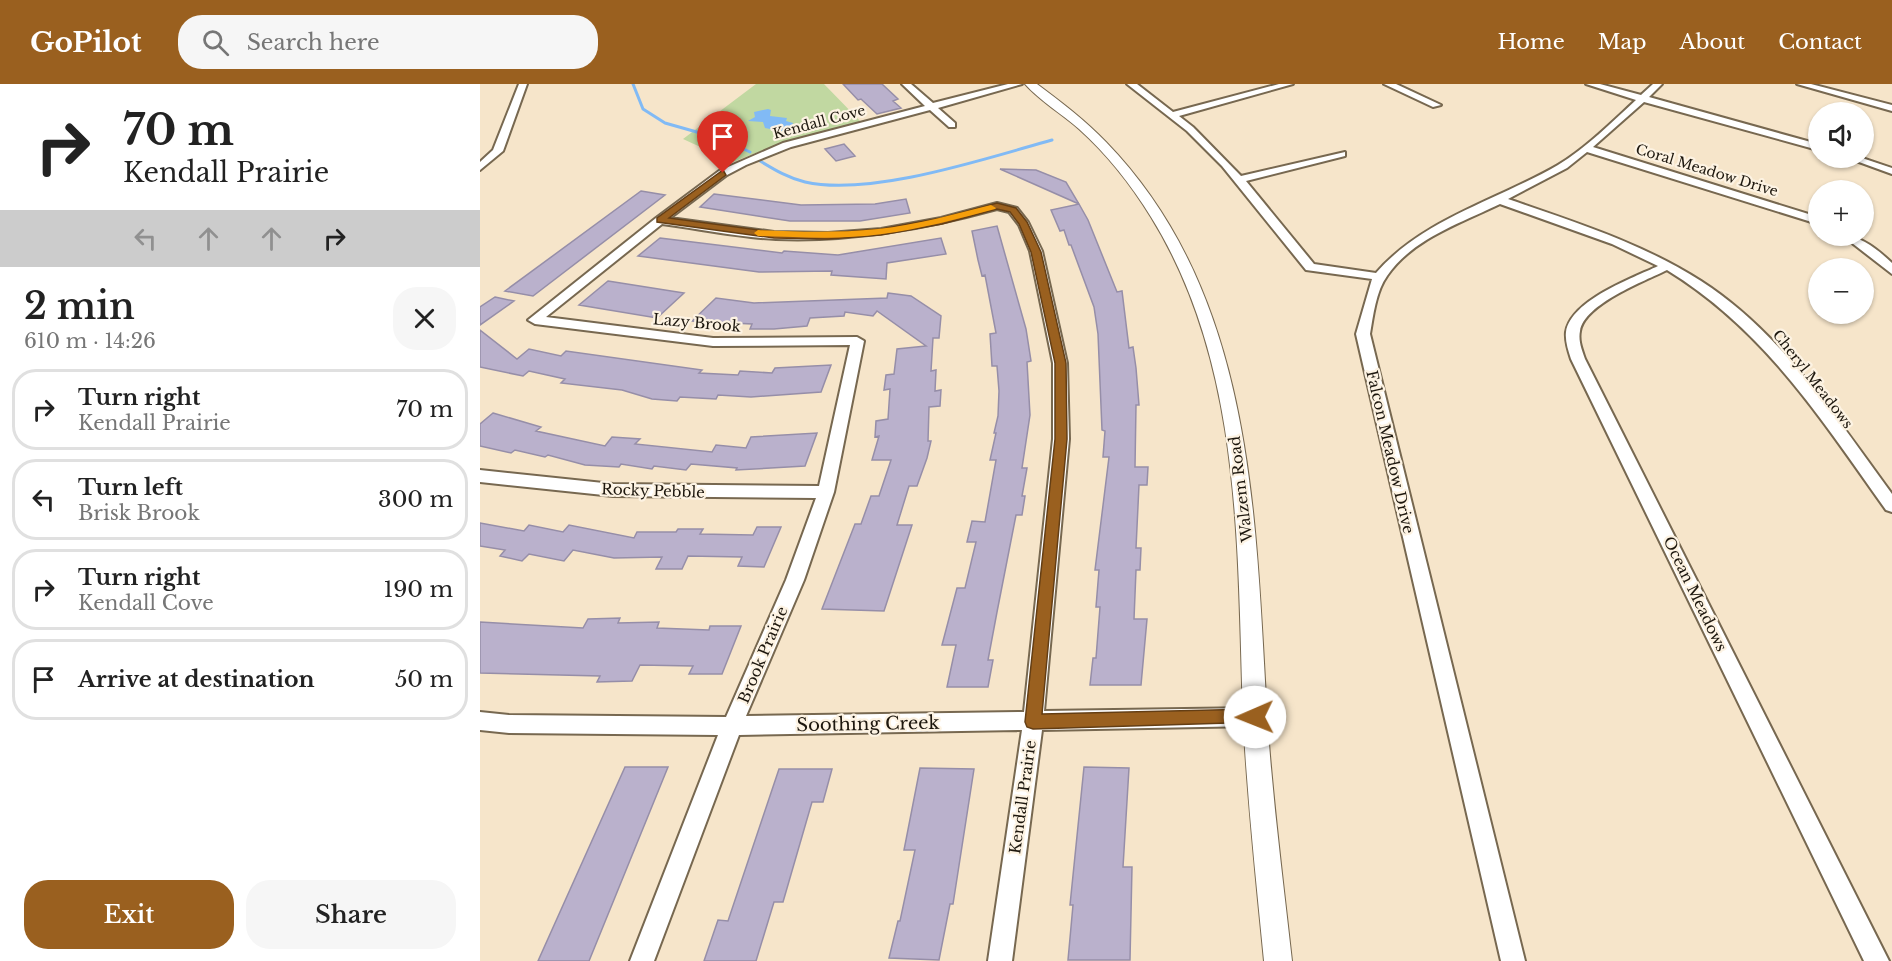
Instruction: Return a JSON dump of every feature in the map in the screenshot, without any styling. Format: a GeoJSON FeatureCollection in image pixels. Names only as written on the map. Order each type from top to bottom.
{"type":"FeatureCollection","features":[{"type":"Feature","properties":{"kind":"street"},"geometry":{"type":"LineString","coordinates":[[480,167],[498,151],[523,84]]}},
{"type":"Feature","properties":{"kind":"street"},"geometry":{"type":"LineString","coordinates":[[906,84],[951,125]]}},
{"type":"Feature","properties":{"kind":"street","name":"Kendall Cove"},"geometry":{"type":"LineString","coordinates":[[535,320],[723,173],[760,154],[1018,84]]}},
{"type":"Feature","properties":{"kind":"street","name":"Walzem Road"},"geometry":{"type":"LineString","coordinates":[[1030,84],[1073,117],[1097,140],[1149,201],[1173,238],[1199,297],[1224,373],[1240,462],[1249,562],[1255,717],[1278,961]]}},
{"type":"Feature","properties":{"kind":"street"},"geometry":{"type":"LineString","coordinates":[[1131,84],[1190,129],[1239,180],[1310,267],[1360,272],[1379,277]]}},
{"type":"Feature","properties":{"kind":"street"},"geometry":{"type":"LineString","coordinates":[[1172,115],[1288,84]]}},
{"type":"Feature","properties":{"kind":"street"},"geometry":{"type":"LineString","coordinates":[[1388,84],[1436,105]]}},
{"type":"Feature","properties":{"kind":"street"},"geometry":{"type":"LineString","coordinates":[[1590,84],[1808,144]]}},
{"type":"Feature","properties":{"kind":"street","name":"Falcon Meadow Drive"},"geometry":{"type":"LineString","coordinates":[[1513,961],[1363,334],[1379,277],[1396,257],[1432,232],[1500,200],[1563,166],[1658,84]]}},
{"type":"Feature","properties":{"kind":"street"},"geometry":{"type":"LineString","coordinates":[[1801,84],[1892,108]]}},
{"type":"Feature","properties":{"kind":"street","name":"Coral Meadow Drive"},"geometry":{"type":"LineString","coordinates":[[1586,148],[1808,218]]}},
{"type":"Feature","properties":{"kind":"street"},"geometry":{"type":"LineString","coordinates":[[1239,180],[1341,154]]}},
{"type":"Feature","properties":{"kind":"street"},"geometry":{"type":"LineString","coordinates":[[1874,165],[1892,171]]}},
{"type":"Feature","properties":{"kind":"street","name":"Cheryl Meadows"},"geometry":{"type":"LineString","coordinates":[[1500,200],[1621,243],[1667,266],[1722,301],[1759,334],[1779,357],[1892,506]]}},
{"type":"Feature","properties":{"kind":"street","name":"Kendall Prairie"},"geometry":{"type":"LineString","coordinates":[[660,220],[774,235],[828,236],[881,232],[942,221],[997,206],[1013,210],[1024,224],[1036,252],[1060,363],[1061,439],[1033,722],[1000,961]]}},
{"type":"Feature","properties":{"kind":"street"},"geometry":{"type":"LineString","coordinates":[[1863,246],[1877,255],[1892,270]]}},
{"type":"Feature","properties":{"kind":"street","name":"Ocean Meadows"},"geometry":{"type":"LineString","coordinates":[[1667,266],[1584,311],[1574,328],[1572,341],[1583,370],[1877,961]]}},
{"type":"Feature","properties":{"kind":"street","name":"Lazy Brook"},"geometry":{"type":"LineString","coordinates":[[535,320],[713,342],[857,341]]}},
{"type":"Feature","properties":{"kind":"street","name":"Brook Prairie"},"geometry":{"type":"LineString","coordinates":[[642,961],[732,726],[795,580],[826,492],[845,409],[857,341]]}},
{"type":"Feature","properties":{"kind":"street","name":"Rocky Pebble"},"geometry":{"type":"LineString","coordinates":[[480,476],[613,490],[826,492]]}},
{"type":"Feature","properties":{"kind":"street","name":"Soothing Creek"},"geometry":{"type":"LineString","coordinates":[[480,721],[509,724],[732,726],[1255,717]]}},
{"type":"Feature","properties":{"kind":"green space"},"geometry":{"type":"Polygon","coordinates":[[[756,84],[824,84],[861,122],[776,145],[733,162],[683,139],[756,84]]]}},
{"type":"Feature","properties":{"kind":"water"},"geometry":{"type":"Polygon","coordinates":[[[771,110],[770,116],[787,118],[786,121],[793,123],[792,127],[797,131],[791,133],[765,128],[763,122],[748,121],[755,117],[754,112],[771,110]]]}},
{"type":"Feature","properties":{"kind":"building"},"geometry":{"type":"Polygon","coordinates":[[[843,84],[882,84],[898,99],[893,101],[901,108],[877,114],[861,99],[858,100],[843,84]]]}},
{"type":"Feature","properties":{"kind":"building"},"geometry":{"type":"Polygon","coordinates":[[[844,144],[855,156],[836,161],[825,149],[844,144]]]}},
{"type":"Feature","properties":{"kind":"building"},"geometry":{"type":"Polygon","coordinates":[[[1000,169],[1036,170],[1066,182],[1079,204],[1000,169]]]}},
{"type":"Feature","properties":{"kind":"building"},"geometry":{"type":"Polygon","coordinates":[[[641,191],[665,195],[533,296],[505,291],[641,191]]]}},
{"type":"Feature","properties":{"kind":"building"},"geometry":{"type":"Polygon","coordinates":[[[714,194],[801,205],[875,204],[906,199],[910,213],[860,221],[790,221],[700,207],[714,194]]]}},
{"type":"Feature","properties":{"kind":"building"},"geometry":{"type":"Polygon","coordinates":[[[1079,204],[1088,220],[1117,292],[1122,291],[1129,348],[1133,347],[1136,368],[1139,405],[1136,405],[1135,467],[1148,467],[1147,485],[1139,485],[1136,548],[1141,548],[1140,570],[1136,570],[1134,619],[1147,619],[1141,685],[1090,685],[1093,658],[1096,658],[1100,607],[1096,607],[1099,570],[1095,570],[1109,457],[1103,457],[1105,431],[1102,430],[1098,334],[1094,307],[1071,245],[1069,245],[1064,230],[1060,231],[1051,210],[1079,204]]]}},
{"type":"Feature","properties":{"kind":"building"},"geometry":{"type":"Polygon","coordinates":[[[997,226],[1026,329],[1031,361],[1027,362],[1030,415],[1022,468],[1027,468],[1022,496],[1025,496],[1022,515],[1016,515],[997,612],[988,660],[993,660],[988,687],[947,687],[956,645],[942,645],[957,588],[965,588],[976,542],[967,542],[972,521],[985,522],[996,460],[990,460],[996,433],[994,433],[998,416],[999,391],[997,366],[992,366],[990,334],[996,333],[985,275],[982,276],[972,231],[997,226]]]}},
{"type":"Feature","properties":{"kind":"building"},"geometry":{"type":"Polygon","coordinates":[[[660,238],[782,253],[784,251],[838,255],[941,238],[946,254],[887,263],[886,279],[831,275],[832,271],[759,272],[638,256],[660,238]]]}},
{"type":"Feature","properties":{"kind":"building"},"geometry":{"type":"Polygon","coordinates":[[[608,281],[684,293],[657,318],[579,305],[608,281]]]}},
{"type":"Feature","properties":{"kind":"building"},"geometry":{"type":"Polygon","coordinates":[[[888,293],[911,296],[941,316],[939,338],[933,338],[931,371],[936,370],[935,391],[941,390],[940,406],[929,407],[928,441],[931,441],[917,486],[909,486],[897,525],[912,525],[884,611],[822,609],[855,524],[861,524],[871,496],[879,496],[891,460],[872,460],[879,436],[875,437],[876,421],[888,419],[890,389],[884,390],[886,375],[894,374],[897,349],[926,346],[877,311],[873,316],[845,312],[844,316],[810,318],[807,326],[774,329],[750,329],[752,324],[692,321],[716,298],[754,303],[887,298],[888,293]]]}},
{"type":"Feature","properties":{"kind":"building"},"geometry":{"type":"Polygon","coordinates":[[[495,297],[514,301],[480,325],[480,307],[495,297]]]}},
{"type":"Feature","properties":{"kind":"building"},"geometry":{"type":"Polygon","coordinates":[[[480,330],[517,359],[529,349],[561,356],[566,351],[702,370],[699,373],[738,375],[740,371],[772,373],[775,368],[831,365],[821,392],[751,397],[718,395],[716,399],[680,397],[677,401],[652,399],[622,390],[561,383],[565,379],[529,371],[523,376],[480,367],[480,330]]]}},
{"type":"Feature","properties":{"kind":"building"},"geometry":{"type":"Polygon","coordinates":[[[493,413],[541,427],[536,431],[605,446],[612,437],[640,439],[635,444],[712,452],[716,445],[746,448],[751,437],[817,433],[805,466],[736,470],[737,468],[691,464],[686,470],[654,466],[652,469],[621,464],[619,467],[585,465],[548,455],[545,457],[515,450],[511,453],[480,446],[480,424],[493,413]]]}},
{"type":"Feature","properties":{"kind":"building"},"geometry":{"type":"Polygon","coordinates":[[[480,523],[524,531],[529,525],[563,532],[569,525],[634,538],[637,532],[676,532],[678,529],[703,529],[700,534],[753,535],[757,527],[781,527],[764,567],[738,566],[742,557],[688,556],[682,569],[656,569],[662,557],[614,558],[573,550],[564,561],[529,554],[522,561],[500,556],[505,550],[480,546],[480,523]]]}},
{"type":"Feature","properties":{"kind":"building"},"geometry":{"type":"Polygon","coordinates":[[[620,618],[618,623],[659,622],[657,628],[709,630],[710,626],[741,626],[722,674],[689,674],[693,666],[640,665],[632,681],[597,682],[600,676],[480,673],[480,622],[583,628],[588,619],[620,618]]]}},
{"type":"Feature","properties":{"kind":"building"},"geometry":{"type":"Polygon","coordinates":[[[625,767],[668,767],[589,961],[538,961],[625,767]]]}},
{"type":"Feature","properties":{"kind":"building"},"geometry":{"type":"Polygon","coordinates":[[[1084,767],[1129,768],[1123,867],[1132,867],[1130,960],[1068,960],[1073,905],[1070,905],[1084,767]]]}},
{"type":"Feature","properties":{"kind":"building"},"geometry":{"type":"Polygon","coordinates":[[[920,768],[974,769],[953,904],[950,904],[939,960],[889,958],[898,921],[900,921],[915,850],[904,850],[920,768]]]}},
{"type":"Feature","properties":{"kind":"building"},"geometry":{"type":"Polygon","coordinates":[[[779,769],[832,769],[823,802],[812,802],[783,902],[774,902],[756,961],[704,961],[718,920],[728,921],[779,769]]]}},
{"type":"Feature","properties":{"kind":"waterway"},"geometry":{"type":"LineString","coordinates":[[633,84],[643,109],[665,123],[725,140],[750,152]]}},
{"type":"Feature","properties":{"kind":"waterway"},"geometry":{"type":"LineString","coordinates":[[760,161],[776,171],[805,182],[832,185],[862,184],[929,173],[1052,140]]}},
{"type":"Feature","properties":{"kind":"slow traffic"},"geometry":{"type":"LineString","coordinates":[[758,233],[828,236],[881,232],[942,221],[991,208]]}},
{"type":"Feature","properties":{"kind":"route"},"geometry":{"type":"LineString","coordinates":[[723,173],[660,220],[774,235],[828,236],[881,232],[942,221],[997,206],[1013,210],[1024,224],[1036,252],[1060,363],[1061,439],[1053,542],[1033,722],[1255,717]]}}]}
